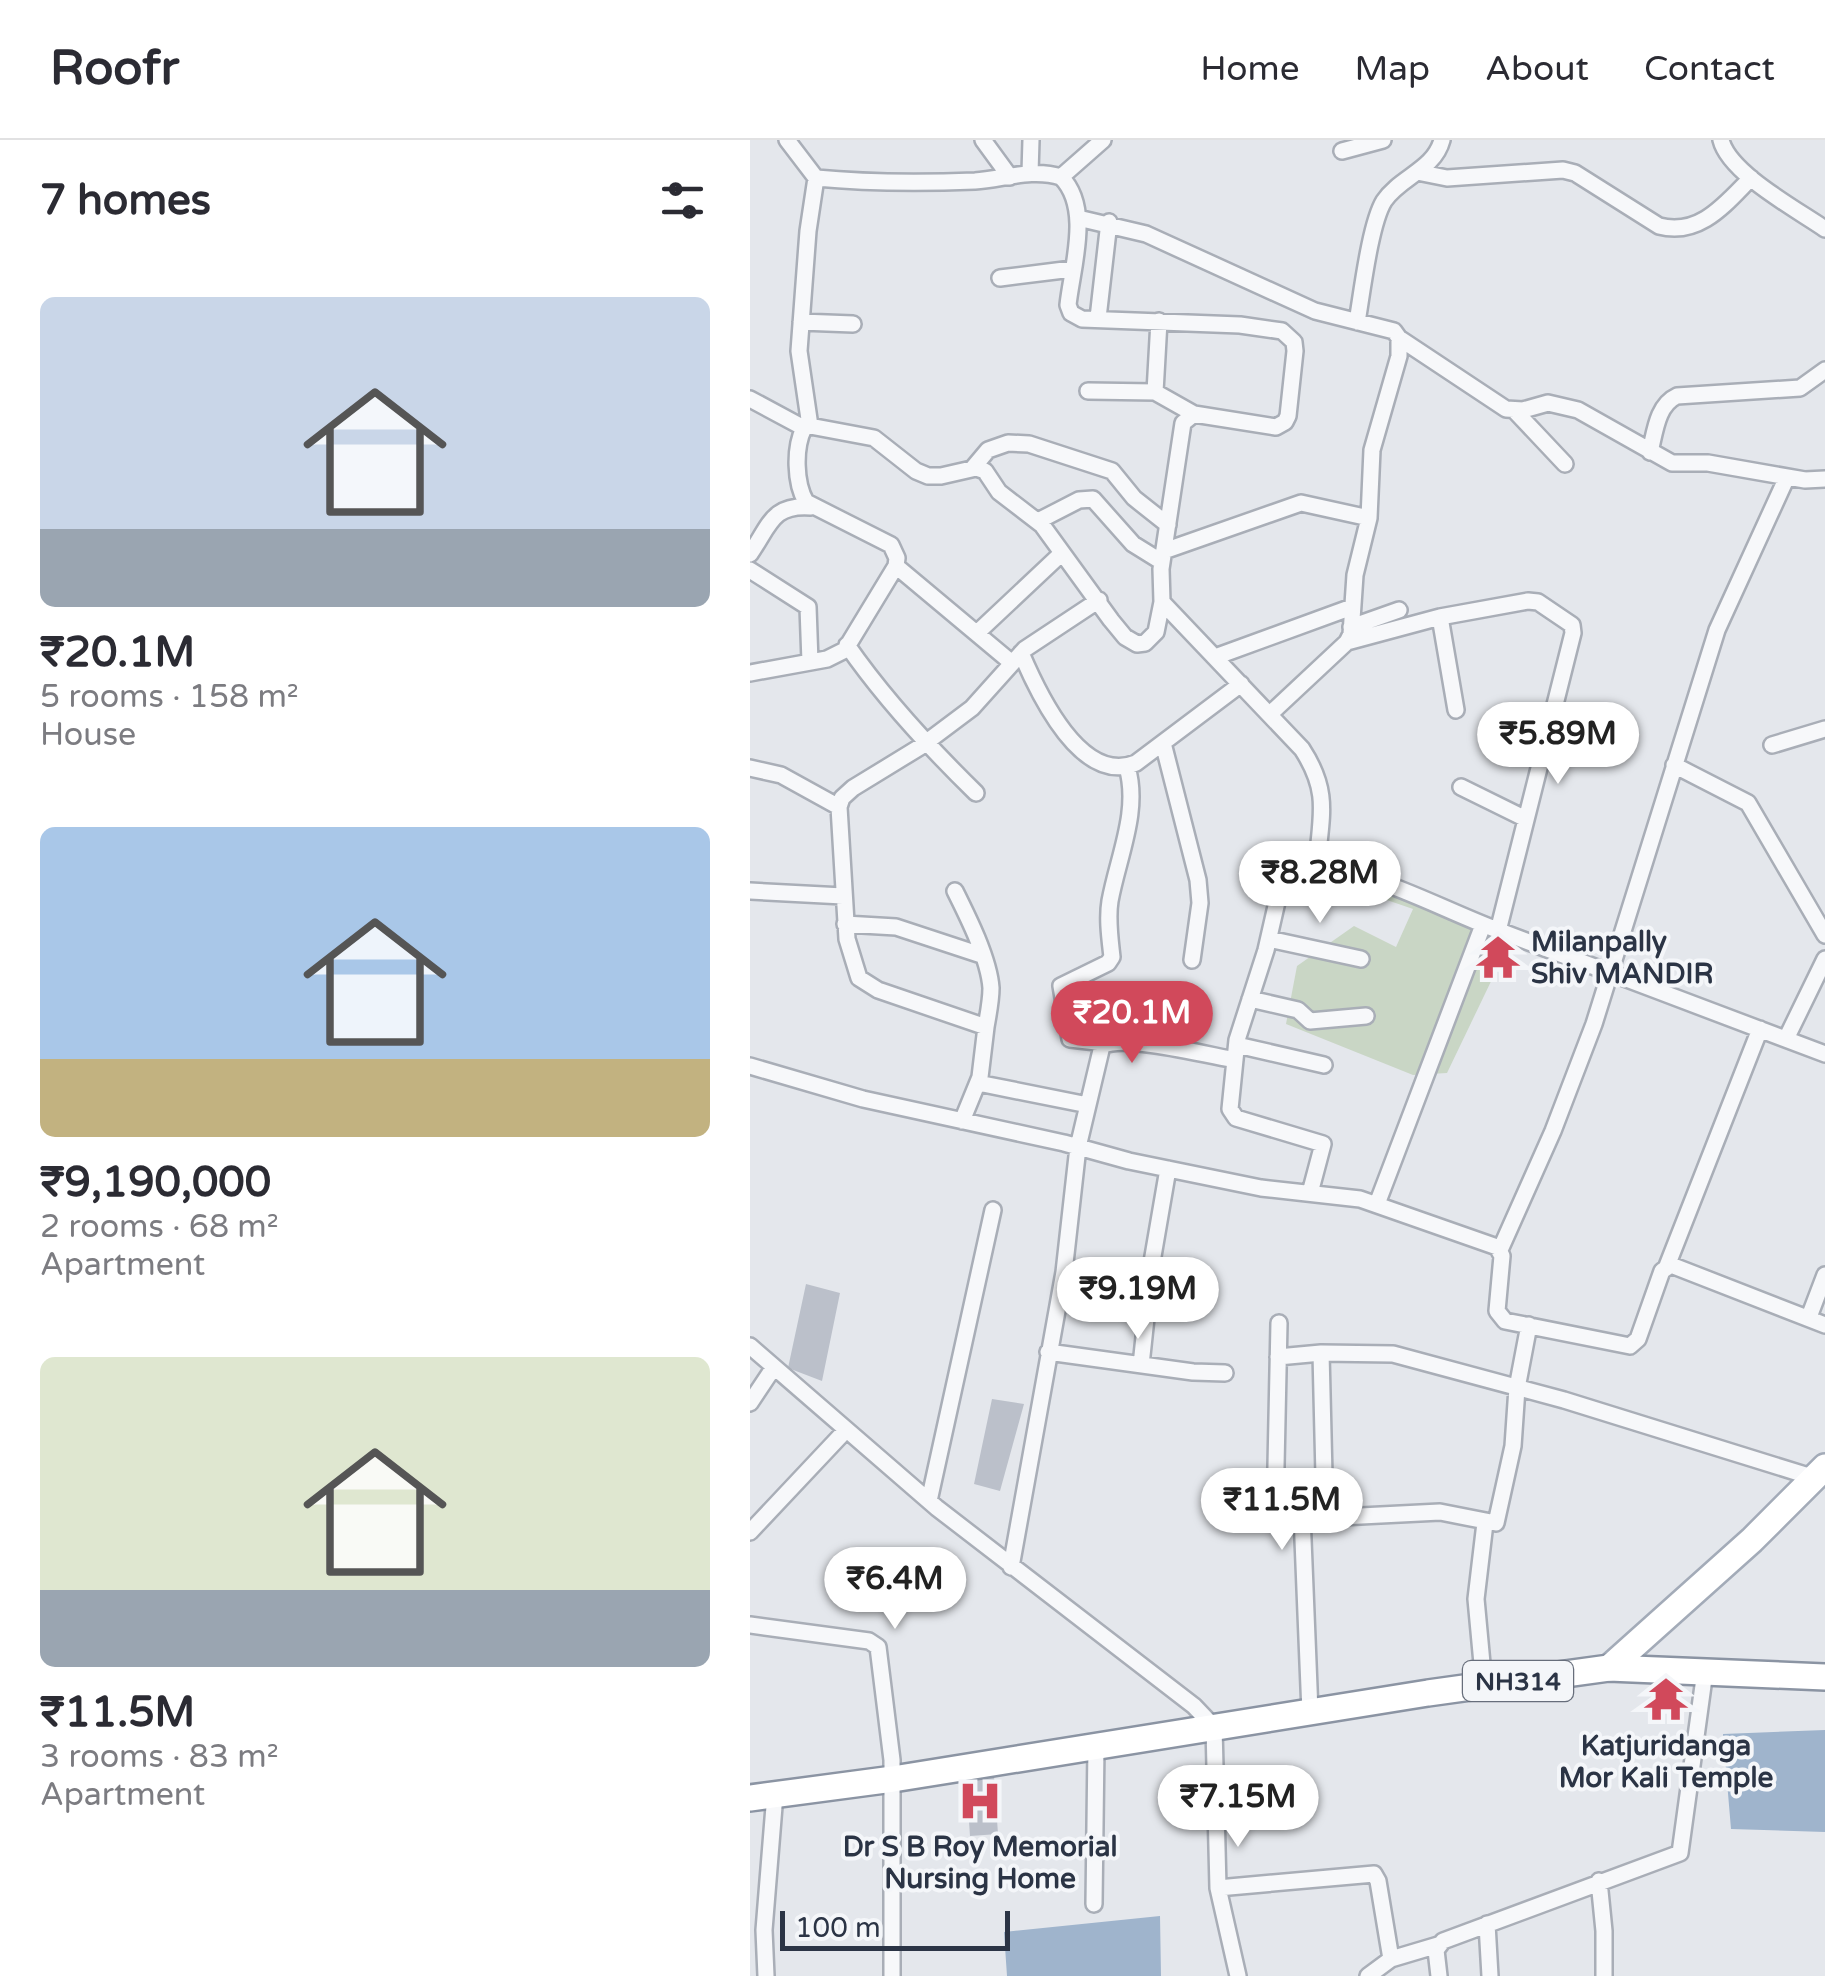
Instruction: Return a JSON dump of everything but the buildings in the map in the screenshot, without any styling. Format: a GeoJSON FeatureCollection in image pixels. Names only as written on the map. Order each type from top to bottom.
{"type":"FeatureCollection","features":[{"type":"Feature","properties":{"kind":"main road"},"geometry":{"type":"LineString","coordinates":[[1610,1668],[1752,1540],[1820,1472]]}},
{"type":"Feature","properties":{"kind":"main road","name":"NH314"},"geometry":{"type":"LineString","coordinates":[[762,1796],[1610,1668],[1825,1677]]}},
{"type":"Feature","properties":{"kind":"street"},"geometry":{"type":"LineString","coordinates":[[787,140],[816,178],[799,351],[807,427],[798,444],[799,487],[811,507]]}},
{"type":"Feature","properties":{"kind":"street"},"geometry":{"type":"LineString","coordinates":[[983,140],[1010,176]]}},
{"type":"Feature","properties":{"kind":"street"},"geometry":{"type":"LineString","coordinates":[[1030,173],[1031,140]]}},
{"type":"Feature","properties":{"kind":"street"},"geometry":{"type":"LineString","coordinates":[[1061,178],[1103,140]]}},
{"type":"Feature","properties":{"kind":"street"},"geometry":{"type":"LineString","coordinates":[[1342,151],[1383,140]]}},
{"type":"Feature","properties":{"kind":"street"},"geometry":{"type":"LineString","coordinates":[[1357,322],[1381,207],[1394,188],[1438,152],[1442,140]]}},
{"type":"Feature","properties":{"kind":"street"},"geometry":{"type":"LineString","coordinates":[[1721,140],[1724,153],[1751,178],[1825,229]]}},
{"type":"Feature","properties":{"kind":"street"},"geometry":{"type":"LineString","coordinates":[[1417,172],[1447,178],[1563,170],[1575,173],[1659,226],[1671,229],[1704,221],[1751,178]]}},
{"type":"Feature","properties":{"kind":"street"},"geometry":{"type":"LineString","coordinates":[[816,178],[858,182],[974,180],[1030,173],[1061,178],[1075,197],[1078,218],[1068,306],[1071,313],[1082,319],[1240,325],[1282,331],[1294,342],[1288,416],[1282,425],[1194,414],[1155,392],[1088,391]]}},
{"type":"Feature","properties":{"kind":"street"},"geometry":{"type":"LineString","coordinates":[[1078,218],[1109,222],[1146,234],[1315,311],[1394,331],[1500,406],[1516,410],[1548,403],[1568,406],[1672,463],[1708,462],[1787,478],[1825,479]]}},
{"type":"Feature","properties":{"kind":"street"},"geometry":{"type":"LineString","coordinates":[[1098,318],[1109,222]]}},
{"type":"Feature","properties":{"kind":"street"},"geometry":{"type":"LineString","coordinates":[[1000,278],[1072,269]]}},
{"type":"Feature","properties":{"kind":"street"},"geometry":{"type":"LineString","coordinates":[[1155,392],[1159,321]]}},
{"type":"Feature","properties":{"kind":"street"},"geometry":{"type":"LineString","coordinates":[[801,322],[852,324]]}},
{"type":"Feature","properties":{"kind":"street"},"geometry":{"type":"LineString","coordinates":[[1349,634],[1355,575],[1369,518],[1372,450],[1399,356],[1399,338]]}},
{"type":"Feature","properties":{"kind":"street"},"geometry":{"type":"LineString","coordinates":[[1650,452],[1662,407],[1669,399],[1800,388],[1825,370]]}},
{"type":"Feature","properties":{"kind":"street"},"geometry":{"type":"LineString","coordinates":[[750,398],[807,427],[874,438],[928,476],[972,469],[985,471],[999,492],[1038,521],[1125,637],[1138,644],[1152,639],[1156,632],[1181,430],[1194,414]]}},
{"type":"Feature","properties":{"kind":"street"},"geometry":{"type":"LineString","coordinates":[[1516,410],[1565,464]]}},
{"type":"Feature","properties":{"kind":"street"},"geometry":{"type":"LineString","coordinates":[[972,469],[988,450],[1008,444],[1029,444],[1112,471],[1140,504],[1168,524]]}},
{"type":"Feature","properties":{"kind":"street"},"geometry":{"type":"LineString","coordinates":[[1760,1029],[1638,1339],[1630,1346],[1504,1321],[1497,1311],[1500,1250],[1554,1131],[1611,972],[1726,604],[1787,478]]}},
{"type":"Feature","properties":{"kind":"street"},"geometry":{"type":"LineString","coordinates":[[1038,521],[1080,500],[1093,499],[1133,544],[1163,557],[1301,503],[1369,518]]}},
{"type":"Feature","properties":{"kind":"street"},"geometry":{"type":"LineString","coordinates":[[750,554],[781,510],[794,506],[811,507],[891,545],[897,558],[896,566],[847,646],[838,654],[750,673]]}},
{"type":"Feature","properties":{"kind":"street"},"geometry":{"type":"LineString","coordinates":[[978,632],[1062,554]]}},
{"type":"Feature","properties":{"kind":"street"},"geometry":{"type":"LineString","coordinates":[[896,566],[1016,658],[1071,742],[1107,766],[1127,767],[1241,684]]}},
{"type":"Feature","properties":{"kind":"street"},"geometry":{"type":"LineString","coordinates":[[750,570],[808,607],[810,662]]}},
{"type":"Feature","properties":{"kind":"street"},"geometry":{"type":"LineString","coordinates":[[986,1028],[866,984],[856,972],[846,924],[838,807],[853,788],[925,744],[972,708],[1016,658],[1099,600]]}},
{"type":"Feature","properties":{"kind":"street"},"geometry":{"type":"LineString","coordinates":[[1349,634],[1528,601],[1548,608],[1572,625],[1573,633],[1526,820],[1491,928],[1377,1204]]}},
{"type":"Feature","properties":{"kind":"street"},"geometry":{"type":"LineString","coordinates":[[1162,602],[1302,749],[1321,784],[1317,864]]}},
{"type":"Feature","properties":{"kind":"street"},"geometry":{"type":"LineString","coordinates":[[1215,657],[1352,606]]}},
{"type":"Feature","properties":{"kind":"street"},"geometry":{"type":"LineString","coordinates":[[1270,714],[1349,634],[1400,610]]}},
{"type":"Feature","properties":{"kind":"street"},"geometry":{"type":"LineString","coordinates":[[1440,617],[1456,710]]}},
{"type":"Feature","properties":{"kind":"street"},"geometry":{"type":"LineString","coordinates":[[847,646],[925,744],[976,794]]}},
{"type":"Feature","properties":{"kind":"street"},"geometry":{"type":"LineString","coordinates":[[1772,744],[1825,728]]}},
{"type":"Feature","properties":{"kind":"street"},"geometry":{"type":"LineString","coordinates":[[1163,743],[1198,880],[1200,903],[1192,960]]}},
{"type":"Feature","properties":{"kind":"street"},"geometry":{"type":"LineString","coordinates":[[1674,765],[1748,803],[1825,934]]}},
{"type":"Feature","properties":{"kind":"street"},"geometry":{"type":"LineString","coordinates":[[1127,767],[1132,786],[1130,809],[1109,912],[1112,957],[1108,963],[1061,986],[1070,1039],[1236,1052],[1324,1065]]}},
{"type":"Feature","properties":{"kind":"street"},"geometry":{"type":"LineString","coordinates":[[750,768],[781,775],[838,807]]}},
{"type":"Feature","properties":{"kind":"street"},"geometry":{"type":"LineString","coordinates":[[1462,787],[1526,820]]}},
{"type":"Feature","properties":{"kind":"street"},"geometry":{"type":"LineString","coordinates":[[1310,1193],[1324,1146],[1232,1116],[1230,1110],[1236,1052],[1286,866],[1317,864],[1391,884],[1491,928],[1825,1054]]}},
{"type":"Feature","properties":{"kind":"street"},"geometry":{"type":"LineString","coordinates":[[955,890],[970,919],[990,984],[978,1083],[962,1121]]}},
{"type":"Feature","properties":{"kind":"street"},"geometry":{"type":"LineString","coordinates":[[750,891],[843,896]]}},
{"type":"Feature","properties":{"kind":"street"},"geometry":{"type":"LineString","coordinates":[[846,924],[896,927],[981,954]]}},
{"type":"Feature","properties":{"kind":"street"},"geometry":{"type":"LineString","coordinates":[[1269,939],[1361,959]]}},
{"type":"Feature","properties":{"kind":"street"},"geometry":{"type":"LineString","coordinates":[[1786,1039],[1825,960]]}},
{"type":"Feature","properties":{"kind":"street"},"geometry":{"type":"LineString","coordinates":[[1250,999],[1298,1010],[1310,1021],[1366,1016]]}},
{"type":"Feature","properties":{"kind":"street"},"geometry":{"type":"LineString","coordinates":[[1011,1567],[1070,1227],[1078,1146],[1106,1043]]}},
{"type":"Feature","properties":{"kind":"street"},"geometry":{"type":"LineString","coordinates":[[750,1066],[863,1099],[1168,1169],[1261,1188],[1377,1204],[1500,1250]]}},
{"type":"Feature","properties":{"kind":"street"},"geometry":{"type":"LineString","coordinates":[[978,1083],[1088,1105]]}},
{"type":"Feature","properties":{"kind":"street"},"geometry":{"type":"LineString","coordinates":[[1142,1366],[1152,1262],[1168,1169]]}},
{"type":"Feature","properties":{"kind":"street"},"geometry":{"type":"LineString","coordinates":[[929,1501],[993,1210]]}},
{"type":"Feature","properties":{"kind":"street"},"geometry":{"type":"LineString","coordinates":[[1667,1266],[1825,1325]]}},
{"type":"Feature","properties":{"kind":"street"},"geometry":{"type":"LineString","coordinates":[[1809,1317],[1825,1275]]}},
{"type":"Feature","properties":{"kind":"street"},"geometry":{"type":"LineString","coordinates":[[1275,1513],[1279,1323]]}},
{"type":"Feature","properties":{"kind":"street"},"geometry":{"type":"LineString","coordinates":[[1233,1510],[1325,1516],[1440,1512],[1494,1524],[1514,1446],[1517,1388],[1529,1325]]}},
{"type":"Feature","properties":{"kind":"street"},"geometry":{"type":"LineString","coordinates":[[750,1346],[929,1501],[1194,1706],[1214,1727],[1218,1888],[1238,1976]]}},
{"type":"Feature","properties":{"kind":"street"},"geometry":{"type":"LineString","coordinates":[[1048,1352],[1225,1373]]}},
{"type":"Feature","properties":{"kind":"street"},"geometry":{"type":"LineString","coordinates":[[1321,1353],[1325,1516]]}},
{"type":"Feature","properties":{"kind":"street"},"geometry":{"type":"LineString","coordinates":[[1278,1357],[1393,1354],[1820,1472]]}},
{"type":"Feature","properties":{"kind":"street"},"geometry":{"type":"LineString","coordinates":[[750,1403],[774,1367]]}},
{"type":"Feature","properties":{"kind":"street"},"geometry":{"type":"LineString","coordinates":[[750,1532],[846,1430]]}},
{"type":"Feature","properties":{"kind":"street"},"geometry":{"type":"LineString","coordinates":[[1302,1515],[1310,1712]]}},
{"type":"Feature","properties":{"kind":"street"},"geometry":{"type":"LineString","coordinates":[[1484,1685],[1476,1590],[1485,1522]]}},
{"type":"Feature","properties":{"kind":"street"},"geometry":{"type":"LineString","coordinates":[[750,1625],[869,1641],[878,1647],[893,1779],[892,1976]]}},
{"type":"Feature","properties":{"kind":"street"},"geometry":{"type":"LineString","coordinates":[[1368,1976],[1391,1959],[1676,1856],[1683,1848],[1705,1671]]}},
{"type":"Feature","properties":{"kind":"street"},"geometry":{"type":"LineString","coordinates":[[1094,1904],[1096,1746]]}},
{"type":"Feature","properties":{"kind":"street"},"geometry":{"type":"LineString","coordinates":[[762,1796],[766,1976]]}},
{"type":"Feature","properties":{"kind":"street"},"geometry":{"type":"LineString","coordinates":[[1218,1888],[1374,1874],[1391,1959]]}},
{"type":"Feature","properties":{"kind":"street"},"geometry":{"type":"LineString","coordinates":[[1599,1881],[1604,1976]]}},
{"type":"Feature","properties":{"kind":"street"},"geometry":{"type":"LineString","coordinates":[[1488,1924],[1490,1976]]}},
{"type":"Feature","properties":{"kind":"street"},"geometry":{"type":"LineString","coordinates":[[1438,1945],[1438,1976]]}},
{"type":"Feature","properties":{"kind":"green space"},"geometry":{"type":"Polygon","coordinates":[[[1347,872],[1420,889],[1508,946],[1447,1073],[1413,1075],[1286,1024],[1297,966],[1354,926],[1396,947],[1413,909],[1352,888],[1347,872]]]}},
{"type":"Feature","properties":{"kind":"water"},"geometry":{"type":"Polygon","coordinates":[[[1825,1730],[1825,1832],[1731,1829],[1723,1734],[1825,1730]]]}},
{"type":"Feature","properties":{"kind":"water"},"geometry":{"type":"Polygon","coordinates":[[[1160,1916],[1161,1976],[1007,1976],[1004,1932],[1160,1916]]]}},
{"type":"Feature","properties":{"kind":"place","name":"Milanpally Shiv MANDIR"},"geometry":{"type":"Point","coordinates":[1498,957]}},
{"type":"Feature","properties":{"kind":"place","name":"Katjuridanga Mor Kali Temple"},"geometry":{"type":"Point","coordinates":[1666,1699]}},
{"type":"Feature","properties":{"kind":"place","name":"Dr S B Roy Memorial Nursing Home"},"geometry":{"type":"Point","coordinates":[980,1801]}}]}
